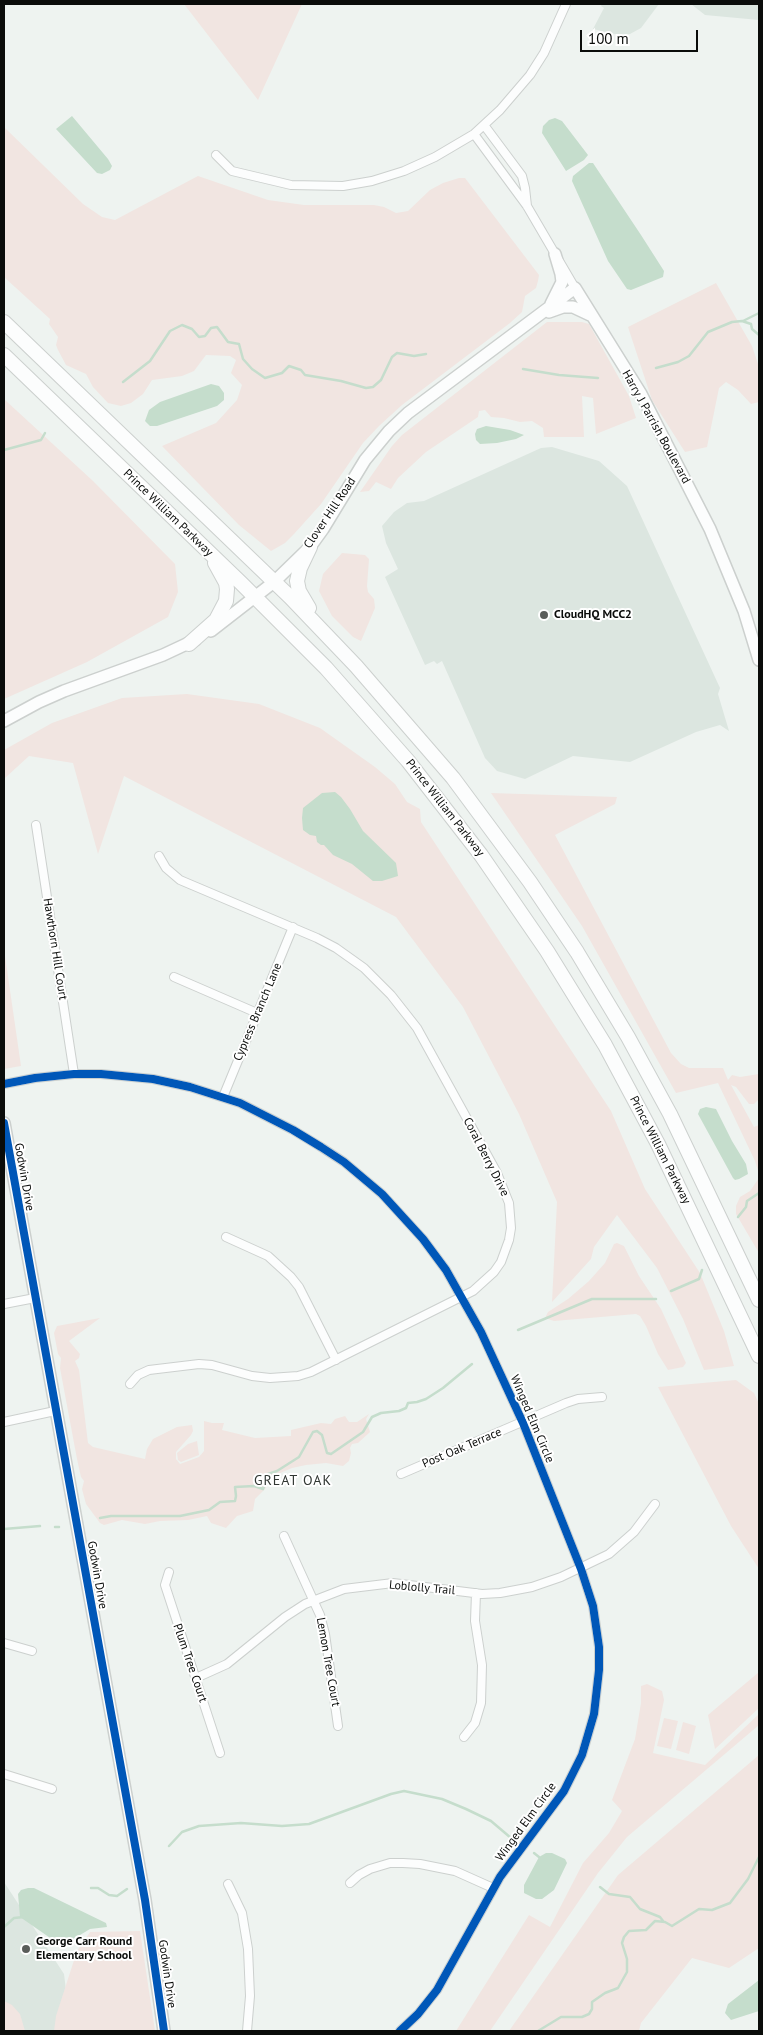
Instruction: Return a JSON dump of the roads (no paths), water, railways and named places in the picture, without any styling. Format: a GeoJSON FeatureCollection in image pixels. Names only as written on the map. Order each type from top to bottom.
{"type":"FeatureCollection","features":[{"type":"Feature","properties":{"kind":"highway","name":"Prince William Parkway"},"geometry":{"type":"LineString","coordinates":[[4,322],[274,582],[329,638],[406,722],[453,778],[530,882],[628,1037],[670,1114],[759,1300]]}},
{"type":"Feature","properties":{"kind":"highway","name":"Prince William Parkway"},"geometry":{"type":"LineString","coordinates":[[4,355],[207,550],[326,668],[408,762],[481,855],[548,951],[605,1045],[642,1112],[759,1356]]}},
{"type":"Feature","properties":{"kind":"highway"},"geometry":{"type":"LineString","coordinates":[[310,547],[298,575],[297,586],[304,601],[329,638]]}},
{"type":"Feature","properties":{"kind":"highway"},"geometry":{"type":"LineString","coordinates":[[189,644],[216,620],[226,601],[226,583],[207,550]]}},
{"type":"Feature","properties":{"kind":"street"},"geometry":{"type":"LineString","coordinates":[[216,155],[232,172],[291,185],[343,186],[404,171],[435,157],[474,134],[500,110],[530,75],[544,53],[566,4]]}},
{"type":"Feature","properties":{"kind":"street","name":"Harry J Parrish Boulevard"},"geometry":{"type":"LineString","coordinates":[[484,125],[522,176],[526,206]]}},
{"type":"Feature","properties":{"kind":"street","name":"Harry J Parrish Boulevard"},"geometry":{"type":"LineString","coordinates":[[474,134],[526,206],[641,394],[710,529],[744,612],[759,660]]}},
{"type":"Feature","properties":{"kind":"street"},"geometry":{"type":"LineString","coordinates":[[549,308],[562,282],[555,254]]}},
{"type":"Feature","properties":{"kind":"street","name":"Clover Hill Road"},"geometry":{"type":"LineString","coordinates":[[4,721],[64,691],[189,644],[256,598],[310,547],[365,460],[389,430],[408,413],[575,288]]}},
{"type":"Feature","properties":{"kind":"street"},"geometry":{"type":"LineString","coordinates":[[538,316],[568,307],[578,308],[592,316]]}},
{"type":"Feature","properties":{"kind":"street","name":"Hawthorn Hill Court"},"geometry":{"type":"LineString","coordinates":[[36,825],[74,1074]]}},
{"type":"Feature","properties":{"kind":"street","name":"Coral Berry Drive"},"geometry":{"type":"LineString","coordinates":[[130,1384],[138,1375],[149,1370],[199,1364],[225,1368],[252,1376],[284,1378],[311,1372],[462,1297],[484,1283],[494,1272],[506,1252],[511,1218],[509,1203],[500,1180],[417,1028],[396,1000],[350,958],[317,938],[180,880],[166,868],[160,856]]}},
{"type":"Feature","properties":{"kind":"street","name":"Cypress Branch Lane"},"geometry":{"type":"LineString","coordinates":[[223,1097],[293,928]]}},
{"type":"Feature","properties":{"kind":"street"},"geometry":{"type":"LineString","coordinates":[[174,978],[257,1013]]}},
{"type":"Feature","properties":{"kind":"street","name":"Winged Elm Circle"},"geometry":{"type":"LineString","coordinates":[[4,1084],[35,1078],[74,1074],[102,1074],[152,1079],[190,1087],[240,1103],[321,1146],[366,1179],[402,1215],[446,1270],[462,1297],[523,1423],[581,1569],[592,1606],[600,1647],[598,1692],[587,1739],[564,1791],[493,1888],[437,1990],[418,2014],[400,2031]]}},
{"type":"Feature","properties":{"kind":"street","name":"Godwin Drive"},"geometry":{"type":"LineString","coordinates":[[4,1124],[6,1156],[35,1298],[145,1900],[164,2031]]}},
{"type":"Feature","properties":{"kind":"street"},"geometry":{"type":"LineString","coordinates":[[226,1237],[268,1256],[291,1277],[299,1286],[336,1360]]}},
{"type":"Feature","properties":{"kind":"street"},"geometry":{"type":"LineString","coordinates":[[4,1304],[35,1298]]}},
{"type":"Feature","properties":{"kind":"street","name":"Post Oak Terrace"},"geometry":{"type":"LineString","coordinates":[[401,1474],[566,1403],[583,1398],[602,1397]]}},
{"type":"Feature","properties":{"kind":"street"},"geometry":{"type":"LineString","coordinates":[[4,1422],[55,1411]]}},
{"type":"Feature","properties":{"kind":"street","name":"Loblolly Trail"},"geometry":{"type":"LineString","coordinates":[[196,1678],[227,1664],[290,1613],[314,1599],[359,1586],[393,1583],[476,1593],[514,1591],[532,1587],[581,1569],[609,1554],[624,1542],[646,1518],[655,1504]]}},
{"type":"Feature","properties":{"kind":"street","name":"Lemon Tree Court"},"geometry":{"type":"LineString","coordinates":[[284,1536],[314,1599],[325,1634],[338,1726]]}},
{"type":"Feature","properties":{"kind":"street","name":"Plum Tree Court"},"geometry":{"type":"LineString","coordinates":[[169,1572],[165,1585],[220,1753]]}},
{"type":"Feature","properties":{"kind":"street"},"geometry":{"type":"LineString","coordinates":[[464,1737],[475,1723],[481,1703],[482,1665],[476,1621],[476,1593]]}},
{"type":"Feature","properties":{"kind":"street"},"geometry":{"type":"LineString","coordinates":[[4,1643],[32,1651]]}},
{"type":"Feature","properties":{"kind":"street"},"geometry":{"type":"LineString","coordinates":[[4,1774],[52,1789]]}},
{"type":"Feature","properties":{"kind":"street"},"geometry":{"type":"LineString","coordinates":[[350,1883],[370,1869],[403,1863],[420,1864],[455,1871],[493,1888]]}},
{"type":"Feature","properties":{"kind":"street"},"geometry":{"type":"LineString","coordinates":[[228,1884],[242,1913],[248,1949],[250,1972],[247,2031]]}},
{"type":"Feature","properties":{"kind":"waterway"},"geometry":{"type":"LineString","coordinates":[[743,321],[759,313]]}},
{"type":"Feature","properties":{"kind":"waterway"},"geometry":{"type":"LineString","coordinates":[[656,368],[678,362],[689,356],[708,332],[732,322],[742,321],[751,324],[752,329],[759,335]]}},
{"type":"Feature","properties":{"kind":"waterway"},"geometry":{"type":"LineString","coordinates":[[123,382],[150,361],[170,331],[182,325],[192,329],[199,337],[205,336],[211,328],[217,327],[228,342],[239,344],[243,359],[252,369],[265,378],[282,373],[289,366],[301,370],[305,375],[341,381],[366,388],[373,387],[381,380],[392,357],[397,353],[414,356],[426,354]]}},
{"type":"Feature","properties":{"kind":"waterway"},"geometry":{"type":"LineString","coordinates":[[523,369],[559,375],[598,378]]}},
{"type":"Feature","properties":{"kind":"waterway"},"geometry":{"type":"LineString","coordinates":[[4,450],[41,440],[45,433]]}},
{"type":"Feature","properties":{"kind":"waterway"},"geometry":{"type":"LineString","coordinates":[[738,1217],[746,1207],[747,1201],[759,1193]]}},
{"type":"Feature","properties":{"kind":"waterway"},"geometry":{"type":"LineString","coordinates":[[671,1291],[699,1279],[702,1270]]}},
{"type":"Feature","properties":{"kind":"waterway"},"geometry":{"type":"LineString","coordinates":[[518,1330],[592,1299],[656,1299]]}},
{"type":"Feature","properties":{"kind":"waterway"},"geometry":{"type":"LineString","coordinates":[[100,1518],[111,1516],[180,1516],[209,1510],[220,1502],[235,1501],[235,1487],[254,1486],[263,1489],[268,1474],[277,1471],[299,1457],[313,1432],[317,1431],[322,1435],[327,1453],[331,1454],[363,1432],[372,1417],[381,1413],[399,1411],[406,1408],[408,1403],[426,1399],[443,1388],[472,1364]]}},
{"type":"Feature","properties":{"kind":"waterway"},"geometry":{"type":"LineString","coordinates":[[4,1529],[40,1526]]}},
{"type":"Feature","properties":{"kind":"waterway"},"geometry":{"type":"LineString","coordinates":[[169,1846],[182,1832],[199,1826],[241,1823],[282,1826],[309,1824],[404,1791],[442,1799],[466,1809],[491,1821],[511,1838]]}},
{"type":"Feature","properties":{"kind":"waterway"},"geometry":{"type":"LineString","coordinates":[[534,1853],[539,1857]]}},
{"type":"Feature","properties":{"kind":"waterway"},"geometry":{"type":"LineString","coordinates":[[538,2031],[561,2017],[582,2017],[589,2014],[592,2009],[592,2002],[605,1993],[618,1988],[627,1972],[627,1959],[622,1943],[629,1931],[646,1930],[655,1921],[665,1922],[672,1926],[699,1909],[712,1910],[730,1903],[748,1879],[759,1857]]}},
{"type":"Feature","properties":{"kind":"waterway"},"geometry":{"type":"LineString","coordinates":[[600,1887],[609,1894],[630,1897],[640,1909],[660,1917],[663,1921]]}},
{"type":"Feature","properties":{"kind":"waterway"},"geometry":{"type":"LineString","coordinates":[[91,1888],[98,1888],[109,1895],[117,1896],[127,1889]]}},
{"type":"Feature","properties":{"kind":"waterway"},"geometry":{"type":"LineString","coordinates":[[4,1927],[14,1918],[24,1917]]}},
{"type":"Feature","properties":{"kind":"place","name":"CloudHQ MCC2"},"geometry":{"type":"Point","coordinates":[544,615]}},
{"type":"Feature","properties":{"kind":"place","name":"George Carr Round Elementary School"},"geometry":{"type":"Point","coordinates":[26,1949]}},
{"type":"Feature","properties":{"kind":"district","name":"GREAT OAK"},"geometry":{"type":"Point","coordinates":[293,1481]}}]}
